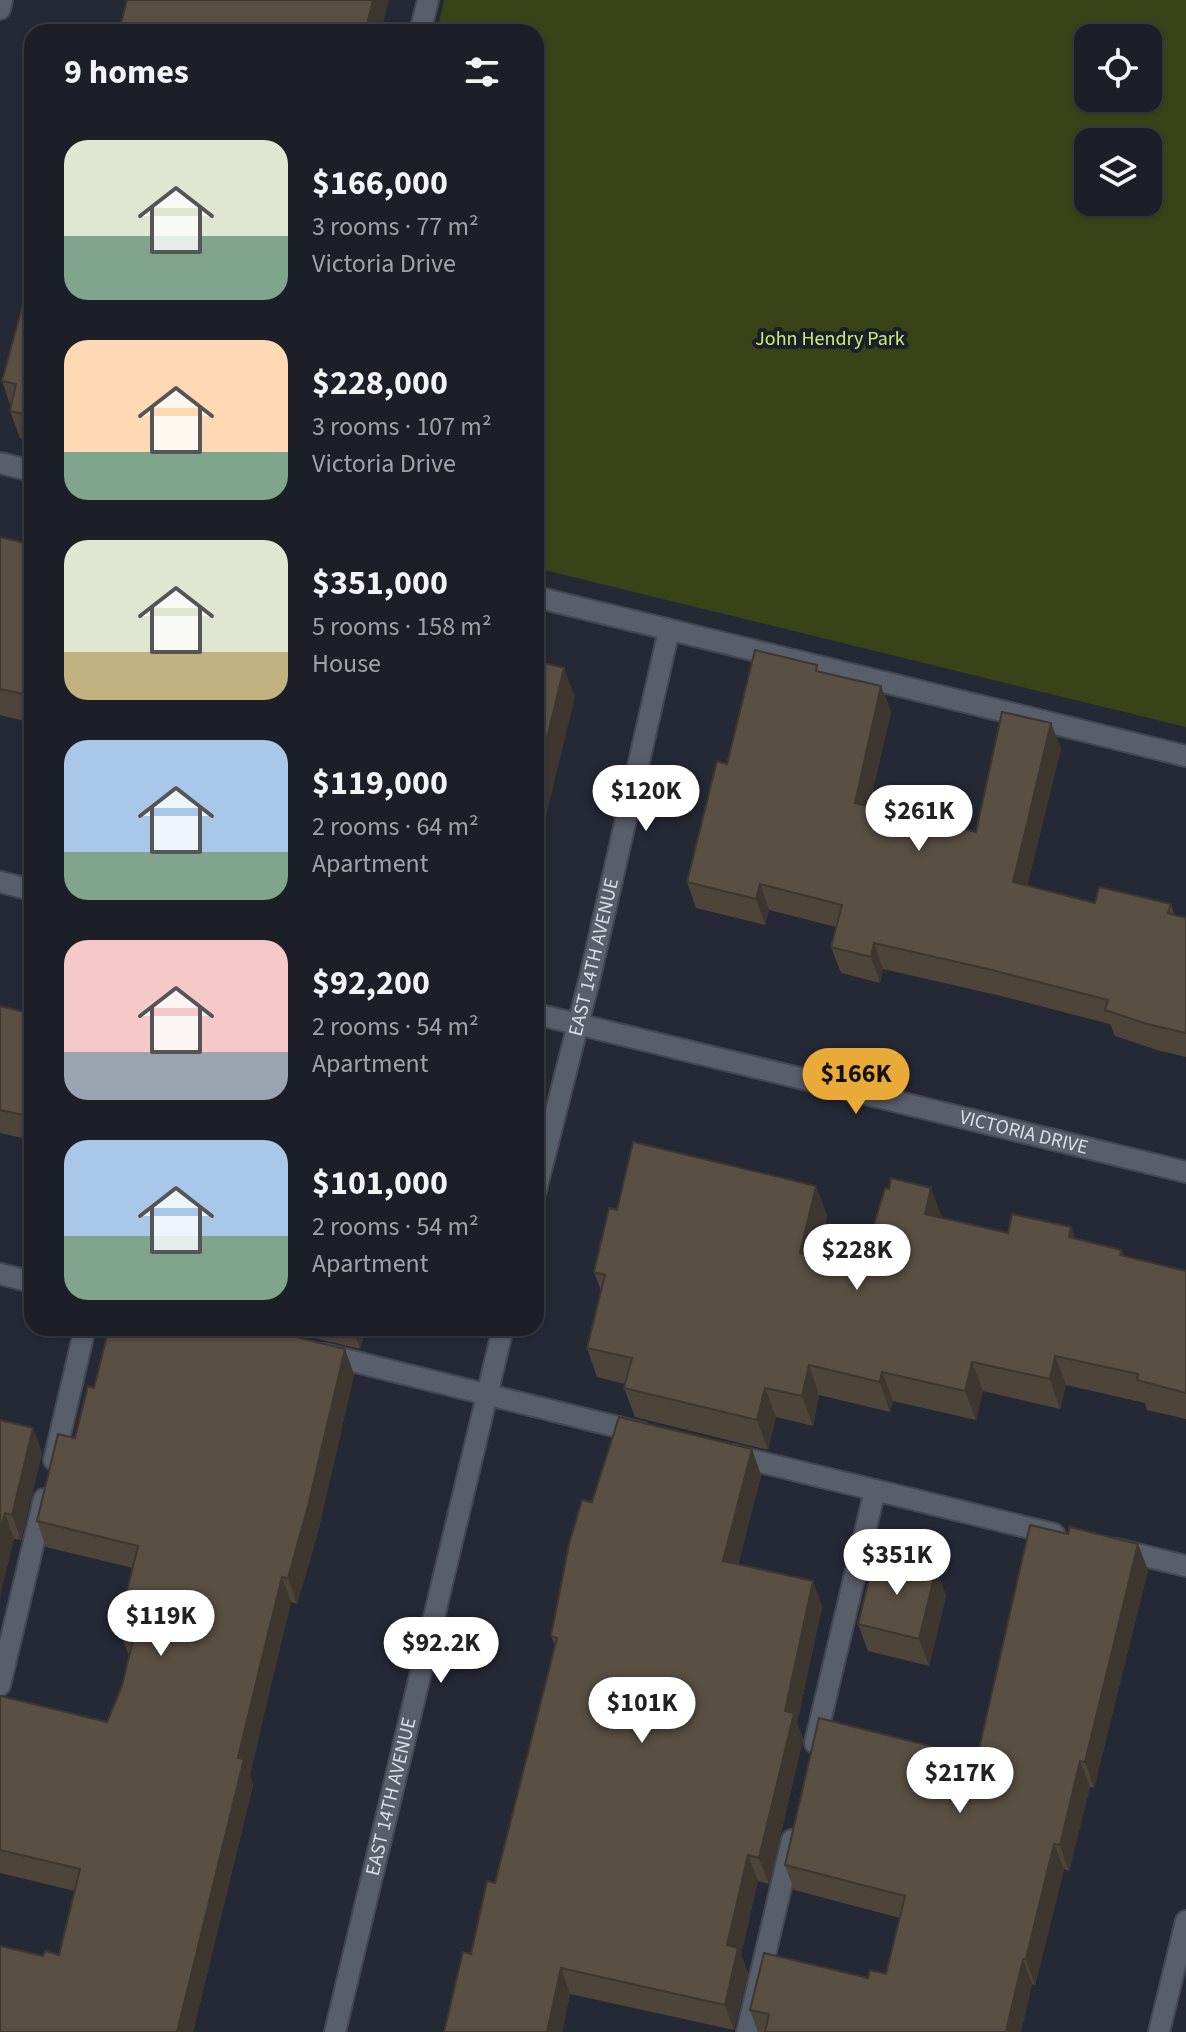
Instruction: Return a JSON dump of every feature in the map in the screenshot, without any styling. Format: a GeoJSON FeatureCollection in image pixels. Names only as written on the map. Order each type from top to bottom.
{"type":"FeatureCollection","features":[{"type":"Feature","properties":{"kind":"street"},"geometry":{"type":"LineString","coordinates":[[0,9],[2,0]]}},
{"type":"Feature","properties":{"kind":"street"},"geometry":{"type":"LineString","coordinates":[[422,24],[428,0]]}},
{"type":"Feature","properties":{"kind":"street"},"geometry":{"type":"LineString","coordinates":[[0,463],[24,469]]}},
{"type":"Feature","properties":{"kind":"street"},"geometry":{"type":"LineString","coordinates":[[544,599],[1186,756]]}},
{"type":"Feature","properties":{"kind":"street","name":"EAST 14TH AVENUE"},"geometry":{"type":"LineString","coordinates":[[544,1159],[669,630]]}},
{"type":"Feature","properties":{"kind":"street"},"geometry":{"type":"LineString","coordinates":[[0,882],[24,888]]}},
{"type":"Feature","properties":{"kind":"street","name":"VICTORIA DRIVE"},"geometry":{"type":"LineString","coordinates":[[544,1016],[1186,1172]]}},
{"type":"Feature","properties":{"kind":"street"},"geometry":{"type":"LineString","coordinates":[[0,1274],[24,1280]]}},
{"type":"Feature","properties":{"kind":"street"},"geometry":{"type":"LineString","coordinates":[[0,1685],[83,1336]]}},
{"type":"Feature","properties":{"kind":"street","name":"EAST 14TH AVENUE"},"geometry":{"type":"LineString","coordinates":[[335,2032],[501,1336]]}},
{"type":"Feature","properties":{"kind":"street"},"geometry":{"type":"LineString","coordinates":[[310,1350],[661,1437]]}},
{"type":"Feature","properties":{"kind":"street"},"geometry":{"type":"LineString","coordinates":[[707,1449],[1068,1537]]}},
{"type":"Feature","properties":{"kind":"street"},"geometry":{"type":"LineString","coordinates":[[809,1769],[875,1490]]}},
{"type":"Feature","properties":{"kind":"street"},"geometry":{"type":"LineString","coordinates":[[1097,1545],[1186,1566]]}},
{"type":"Feature","properties":{"kind":"street"},"geometry":{"type":"LineString","coordinates":[[747,2032],[798,1815]]}},
{"type":"Feature","properties":{"kind":"street"},"geometry":{"type":"LineString","coordinates":[[1159,2032],[1186,1921]]}},
{"type":"Feature","properties":{"kind":"green space","name":"John Hendry Park"},"geometry":{"type":"Polygon","coordinates":[[[444,0],[1186,0],[1186,727],[544,570],[544,24],[439,24],[444,0]]]}},
{"type":"Feature","properties":{"kind":"building"},"geometry":{"type":"Polygon","coordinates":[[[127,0],[373,0],[367,24],[121,24],[127,0]]]}},
{"type":"Feature","properties":{"kind":"building"},"geometry":{"type":"Polygon","coordinates":[[[24,300],[24,414],[10,411],[16,384],[2,381],[24,300]]]}},
{"type":"Feature","properties":{"kind":"building"},"geometry":{"type":"Polygon","coordinates":[[[0,537],[24,543],[24,694],[0,689],[0,537]]]}},
{"type":"Feature","properties":{"kind":"building"},"geometry":{"type":"Polygon","coordinates":[[[755,650],[817,665],[816,671],[881,686],[855,803],[976,832],[1002,712],[1051,723],[1013,882],[1095,903],[1099,887],[1171,904],[1168,913],[1186,918],[1186,1033],[1105,1010],[1108,1000],[992,970],[874,943],[871,957],[831,947],[842,905],[760,884],[756,899],[687,882],[717,761],[727,764],[755,650]]]}},
{"type":"Feature","properties":{"kind":"building"},"geometry":{"type":"Polygon","coordinates":[[[544,663],[564,668],[544,751],[544,663]]]}},
{"type":"Feature","properties":{"kind":"building"},"geometry":{"type":"Polygon","coordinates":[[[0,1006],[24,1012],[24,1115],[0,1110],[0,1006]]]}},
{"type":"Feature","properties":{"kind":"building"},"geometry":{"type":"Polygon","coordinates":[[[633,1142],[816,1186],[800,1253],[861,1269],[885,1188],[889,1189],[891,1178],[931,1188],[925,1214],[1008,1233],[1012,1214],[1071,1227],[1069,1237],[1121,1250],[1120,1255],[1186,1271],[1186,1393],[1137,1380],[1138,1374],[1055,1356],[1050,1379],[972,1362],[965,1391],[882,1372],[880,1382],[809,1365],[802,1396],[765,1388],[757,1420],[624,1388],[632,1358],[587,1348],[605,1275],[594,1272],[609,1208],[617,1210],[633,1142]]]}},
{"type":"Feature","properties":{"kind":"building"},"geometry":{"type":"Polygon","coordinates":[[[107,1336],[292,1336],[345,1349],[308,1506],[288,1578],[282,1577],[261,1662],[238,1758],[244,1759],[177,2032],[0,2032],[0,1946],[43,1956],[45,1951],[59,1955],[80,1869],[0,1850],[0,1696],[107,1722],[122,1686],[135,1632],[118,1628],[138,1546],[37,1521],[58,1434],[75,1438],[88,1386],[94,1388],[107,1336]]]}},
{"type":"Feature","properties":{"kind":"building"},"geometry":{"type":"Polygon","coordinates":[[[619,1417],[752,1449],[723,1561],[813,1581],[785,1711],[794,1713],[759,1858],[748,1855],[727,1945],[738,1948],[725,2005],[561,1968],[547,2032],[444,2032],[463,1952],[471,1954],[487,1881],[495,1883],[557,1638],[551,1636],[569,1544],[582,1500],[592,1502],[619,1417]]]}},
{"type":"Feature","properties":{"kind":"building"},"geometry":{"type":"Polygon","coordinates":[[[0,1420],[33,1428],[12,1515],[5,1513],[0,1530],[0,1420]]]}},
{"type":"Feature","properties":{"kind":"building"},"geometry":{"type":"Polygon","coordinates":[[[1030,1525],[1068,1534],[1070,1527],[1138,1544],[1085,1762],[1080,1761],[1060,1845],[1054,1844],[1006,2032],[765,2032],[769,2014],[750,2010],[764,1953],[868,1978],[870,1970],[886,1974],[905,1896],[785,1865],[819,1718],[977,1758],[1030,1525]]]}},
{"type":"Feature","properties":{"kind":"building"},"geometry":{"type":"Polygon","coordinates":[[[875,1555],[936,1569],[919,1639],[858,1624],[875,1555]]]}}]}
